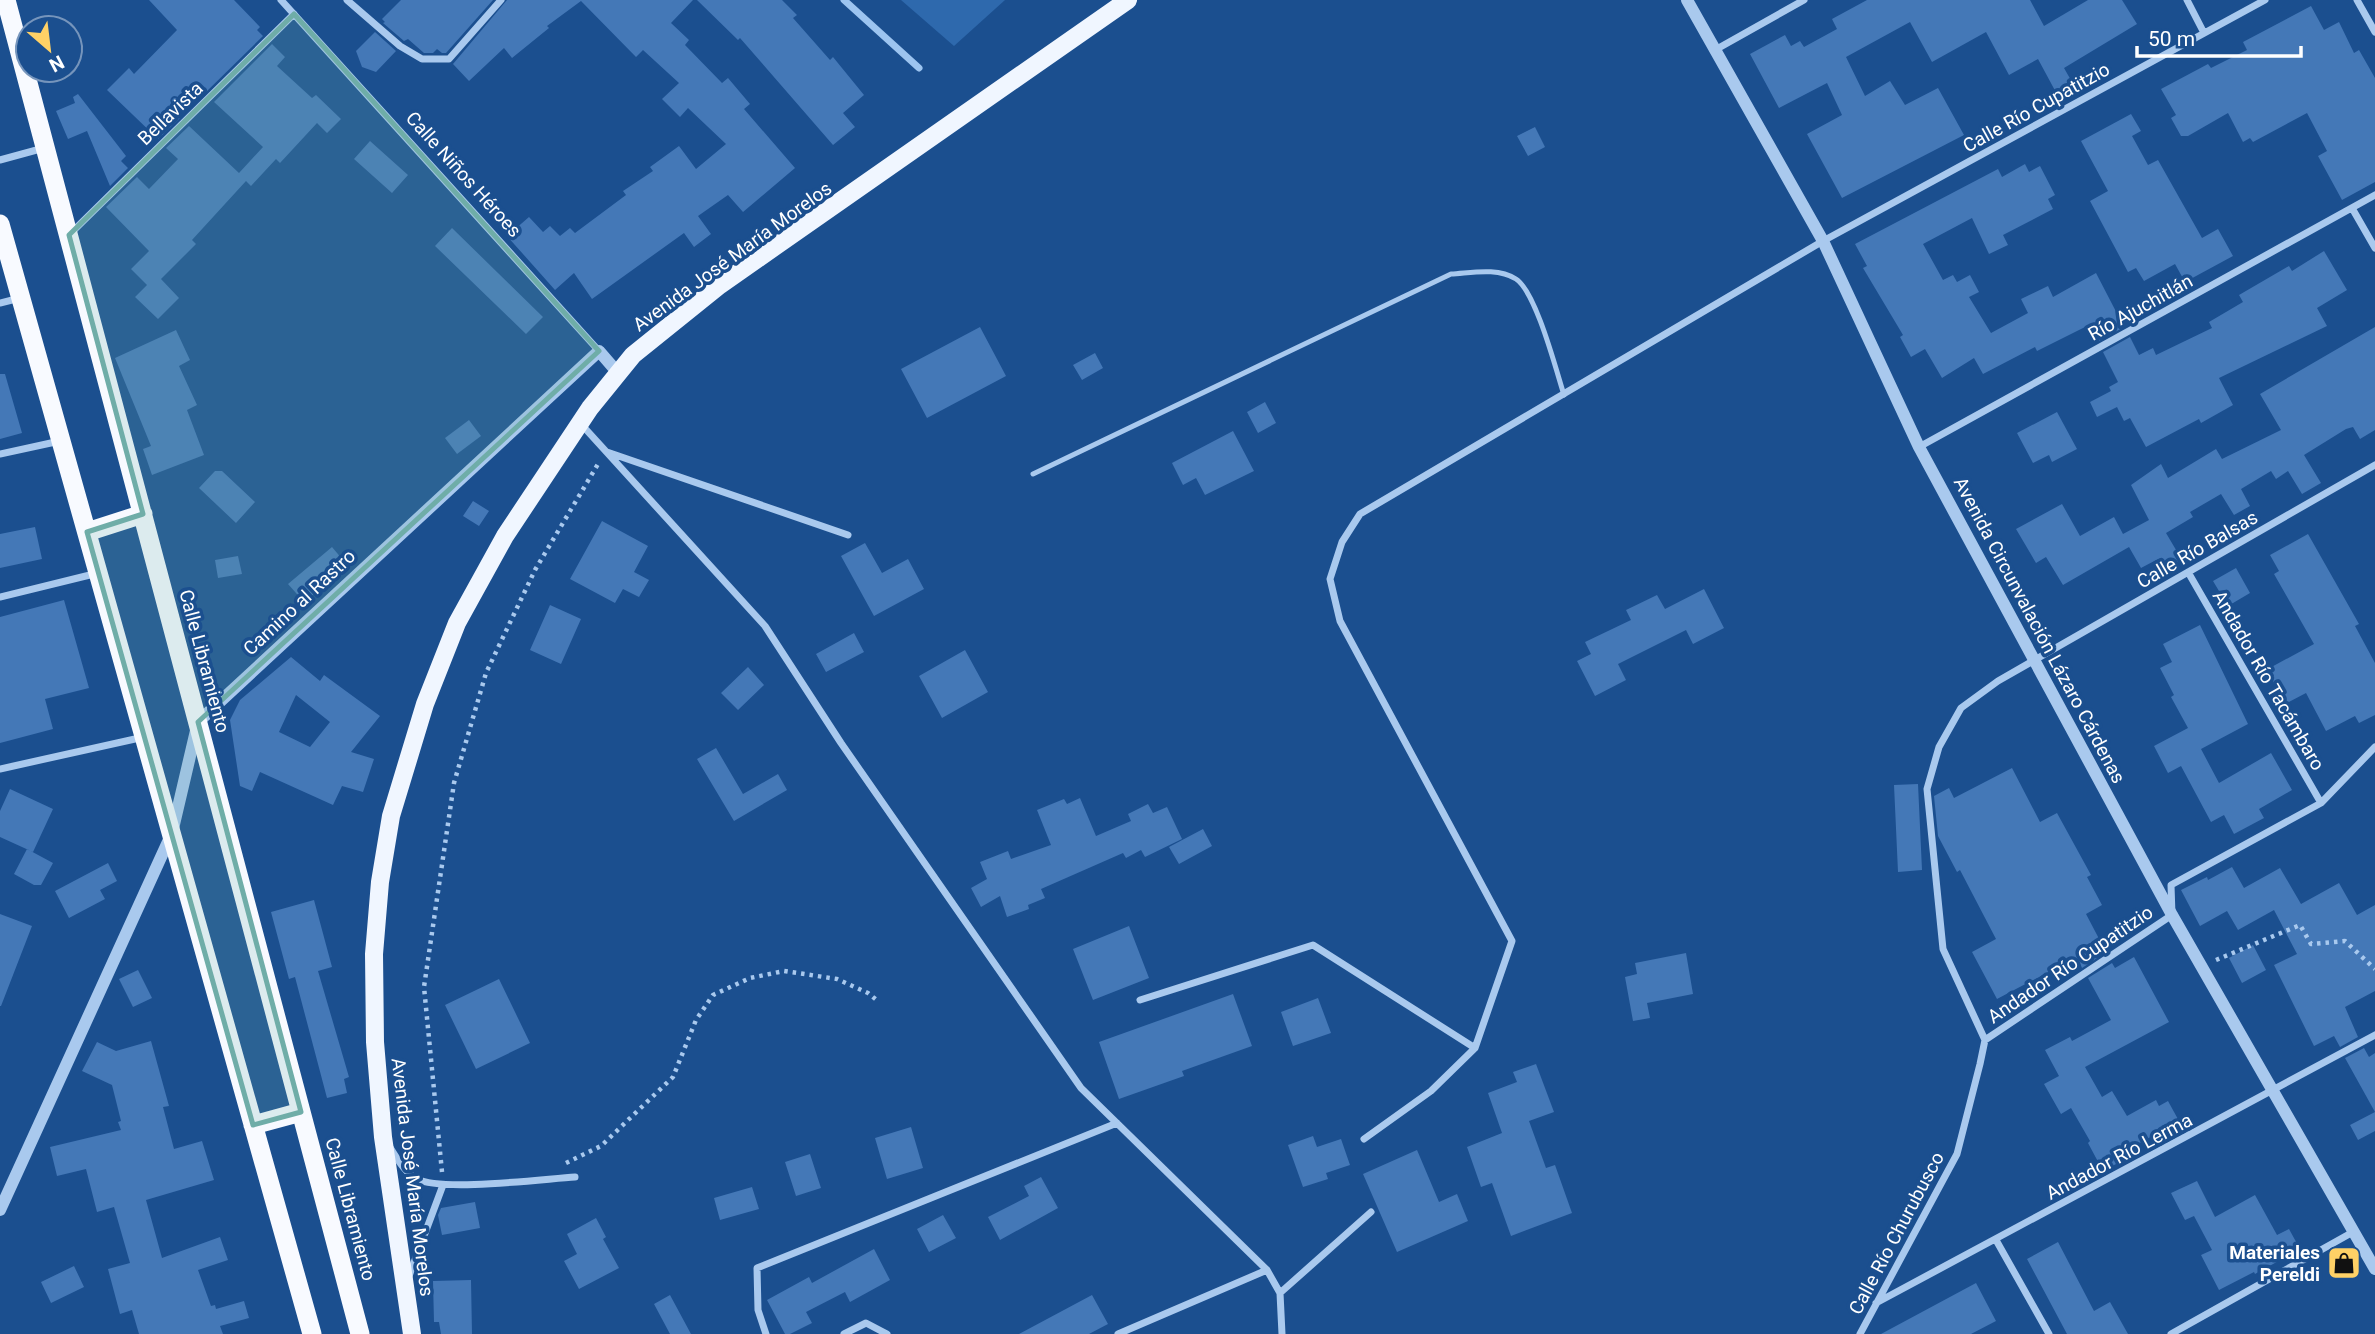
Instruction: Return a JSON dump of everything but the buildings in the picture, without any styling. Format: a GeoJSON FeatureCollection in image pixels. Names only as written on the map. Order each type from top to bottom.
{"type":"FeatureCollection","features":[{"type":"Feature","properties":{"kind":"highway","name":"Calle Libramiento"},"geometry":{"type":"LineString","coordinates":[[6,0],[360,1334]]}},
{"type":"Feature","properties":{"kind":"highway"},"geometry":{"type":"LineString","coordinates":[[0,224],[313,1334]]}},
{"type":"Feature","properties":{"kind":"highway"},"geometry":{"type":"LineString","coordinates":[[87,532],[143,514]]}},
{"type":"Feature","properties":{"kind":"highway"},"geometry":{"type":"LineString","coordinates":[[253,1125],[301,1112]]}},
{"type":"Feature","properties":{"kind":"main road","name":"Avenida José María Morelos"},"geometry":{"type":"LineString","coordinates":[[412,1334],[383,1137],[375,1042],[374,954],[380,882],[391,816],[425,704],[457,623],[505,536],[580,424],[633,355],[720,285],[1128,0]]}},
{"type":"Feature","properties":{"kind":"street","name":"Calle Niños Héroes"},"geometry":{"type":"LineString","coordinates":[[281,0],[618,373]]}},
{"type":"Feature","properties":{"kind":"street"},"geometry":{"type":"LineString","coordinates":[[347,0],[400,46],[422,59],[449,59],[501,0]]}},
{"type":"Feature","properties":{"kind":"street","name":"Avenida Circunvalación Lázaro Cárdenas"},"geometry":{"type":"LineString","coordinates":[[1687,0],[1823,241],[1919,447],[2172,915],[2375,1269]]}},
{"type":"Feature","properties":{"kind":"street"},"geometry":{"type":"LineString","coordinates":[[1715,50],[1804,0]]}},
{"type":"Feature","properties":{"kind":"street"},"geometry":{"type":"LineString","coordinates":[[2187,0],[2204,33]]}},
{"type":"Feature","properties":{"kind":"street","name":"Calle Río Cupatitzio"},"geometry":{"type":"LineString","coordinates":[[1475,1048],[1512,941],[1339,621],[1330,579],[1342,542],[1360,514],[1823,241],[2265,0]]}},
{"type":"Feature","properties":{"kind":"street"},"geometry":{"type":"LineString","coordinates":[[2357,0],[2375,32]]}},
{"type":"Feature","properties":{"kind":"street","name":"Bellavista"},"geometry":{"type":"LineString","coordinates":[[69,235],[294,14]]}},
{"type":"Feature","properties":{"kind":"street"},"geometry":{"type":"LineString","coordinates":[[0,160],[45,148]]}},
{"type":"Feature","properties":{"kind":"street","name":"Río Ajuchitlán"},"geometry":{"type":"LineString","coordinates":[[1919,447],[2375,195]]}},
{"type":"Feature","properties":{"kind":"street"},"geometry":{"type":"LineString","coordinates":[[2352,208],[2375,248]]}},
{"type":"Feature","properties":{"kind":"street"},"geometry":{"type":"LineString","coordinates":[[0,303],[21,298]]}},
{"type":"Feature","properties":{"kind":"street","name":"Camino al Rastro"},"geometry":{"type":"LineString","coordinates":[[198,722],[599,351]]}},
{"type":"Feature","properties":{"kind":"street"},"geometry":{"type":"LineString","coordinates":[[580,424],[765,626],[841,743],[1082,1088],[1267,1270],[1280,1293],[1282,1334]]}},
{"type":"Feature","properties":{"kind":"street"},"geometry":{"type":"LineString","coordinates":[[0,454],[61,440]]}},
{"type":"Feature","properties":{"kind":"street"},"geometry":{"type":"LineString","coordinates":[[606,451],[848,535]]}},
{"type":"Feature","properties":{"kind":"street","name":"Calle Río Balsas"},"geometry":{"type":"LineString","coordinates":[[2034,660],[2375,465]]}},
{"type":"Feature","properties":{"kind":"street","name":"Andador Río Tacámbaro"},"geometry":{"type":"LineString","coordinates":[[2189,572],[2322,803]]}},
{"type":"Feature","properties":{"kind":"street"},"geometry":{"type":"LineString","coordinates":[[0,597],[98,573]]}},
{"type":"Feature","properties":{"kind":"street"},"geometry":{"type":"LineString","coordinates":[[1985,1040],[1943,949],[1927,789],[1939,747],[1961,708],[1998,681],[2034,660]]}},
{"type":"Feature","properties":{"kind":"street"},"geometry":{"type":"LineString","coordinates":[[0,1210],[172,834],[198,722]]}},
{"type":"Feature","properties":{"kind":"street"},"geometry":{"type":"LineString","coordinates":[[0,769],[145,736]]}},
{"type":"Feature","properties":{"kind":"street"},"geometry":{"type":"LineString","coordinates":[[2172,915],[2171,886],[2322,803],[2375,747]]}},
{"type":"Feature","properties":{"kind":"street","name":"Andador Río Cupatitzio"},"geometry":{"type":"LineString","coordinates":[[1985,1040],[2172,915]]}},
{"type":"Feature","properties":{"kind":"street"},"geometry":{"type":"LineString","coordinates":[[1140,1000],[1313,945],[1475,1048],[1431,1091],[1364,1139]]}},
{"type":"Feature","properties":{"kind":"street","name":"Andador Río Lerma"},"geometry":{"type":"LineString","coordinates":[[1876,1303],[2375,1035]]}},
{"type":"Feature","properties":{"kind":"street","name":"Calle Río Churubusco"},"geometry":{"type":"LineString","coordinates":[[1860,1334],[1957,1154],[1985,1040]]}},
{"type":"Feature","properties":{"kind":"street"},"geometry":{"type":"LineString","coordinates":[[766,1334],[758,1310],[757,1268],[1117,1123]]}},
{"type":"Feature","properties":{"kind":"street"},"geometry":{"type":"LineString","coordinates":[[383,1137],[406,1170],[419,1180],[443,1185],[576,1177]]}},
{"type":"Feature","properties":{"kind":"street"},"geometry":{"type":"LineString","coordinates":[[405,1286],[443,1185]]}},
{"type":"Feature","properties":{"kind":"street"},"geometry":{"type":"LineString","coordinates":[[1280,1293],[1371,1213]]}},
{"type":"Feature","properties":{"kind":"street"},"geometry":{"type":"LineString","coordinates":[[2171,1334],[2353,1232]]}},
{"type":"Feature","properties":{"kind":"street"},"geometry":{"type":"LineString","coordinates":[[1996,1240],[2049,1334]]}},
{"type":"Feature","properties":{"kind":"street"},"geometry":{"type":"LineString","coordinates":[[1118,1334],[1267,1270]]}},
{"type":"Feature","properties":{"kind":"street"},"geometry":{"type":"LineString","coordinates":[[844,1334],[866,1323],[887,1334]]}},
{"type":"Feature","properties":{"kind":"lane"},"geometry":{"type":"LineString","coordinates":[[1033,474],[1451,274],[1489,271],[1516,279],[1532,301],[1564,395]]}},
{"type":"Feature","properties":{"kind":"path"},"geometry":{"type":"LineString","coordinates":[[443,1185],[424,987],[454,783],[486,673],[536,570],[606,451]]}},
{"type":"Feature","properties":{"kind":"path"},"geometry":{"type":"LineString","coordinates":[[2202,967],[2300,925],[2311,944],[2345,942],[2375,969]]}},
{"type":"Feature","properties":{"kind":"path"},"geometry":{"type":"LineString","coordinates":[[556,1167],[601,1146],[673,1077],[696,1020],[713,995],[750,978],[784,971],[837,979],[868,993],[879,1002]]}},
{"type":"Feature","properties":{"kind":"highlighted area"},"geometry":{"type":"Polygon","coordinates":[[[294,14],[599,351],[198,722],[301,1112],[253,1125],[87,532],[143,514],[69,235],[294,14]]]}},
{"type":"Feature","properties":{"kind":"shaded area"},"geometry":{"type":"Polygon","coordinates":[[[901,0],[1005,0],[954,46],[901,0]]]}},
{"type":"Feature","properties":{"kind":"waterway"},"geometry":{"type":"LineString","coordinates":[[844,0],[919,68]]}},
{"type":"Feature","properties":{"kind":"place","name":"Materiales Pereldi"},"geometry":{"type":"Point","coordinates":[2344,1263]}}]}
